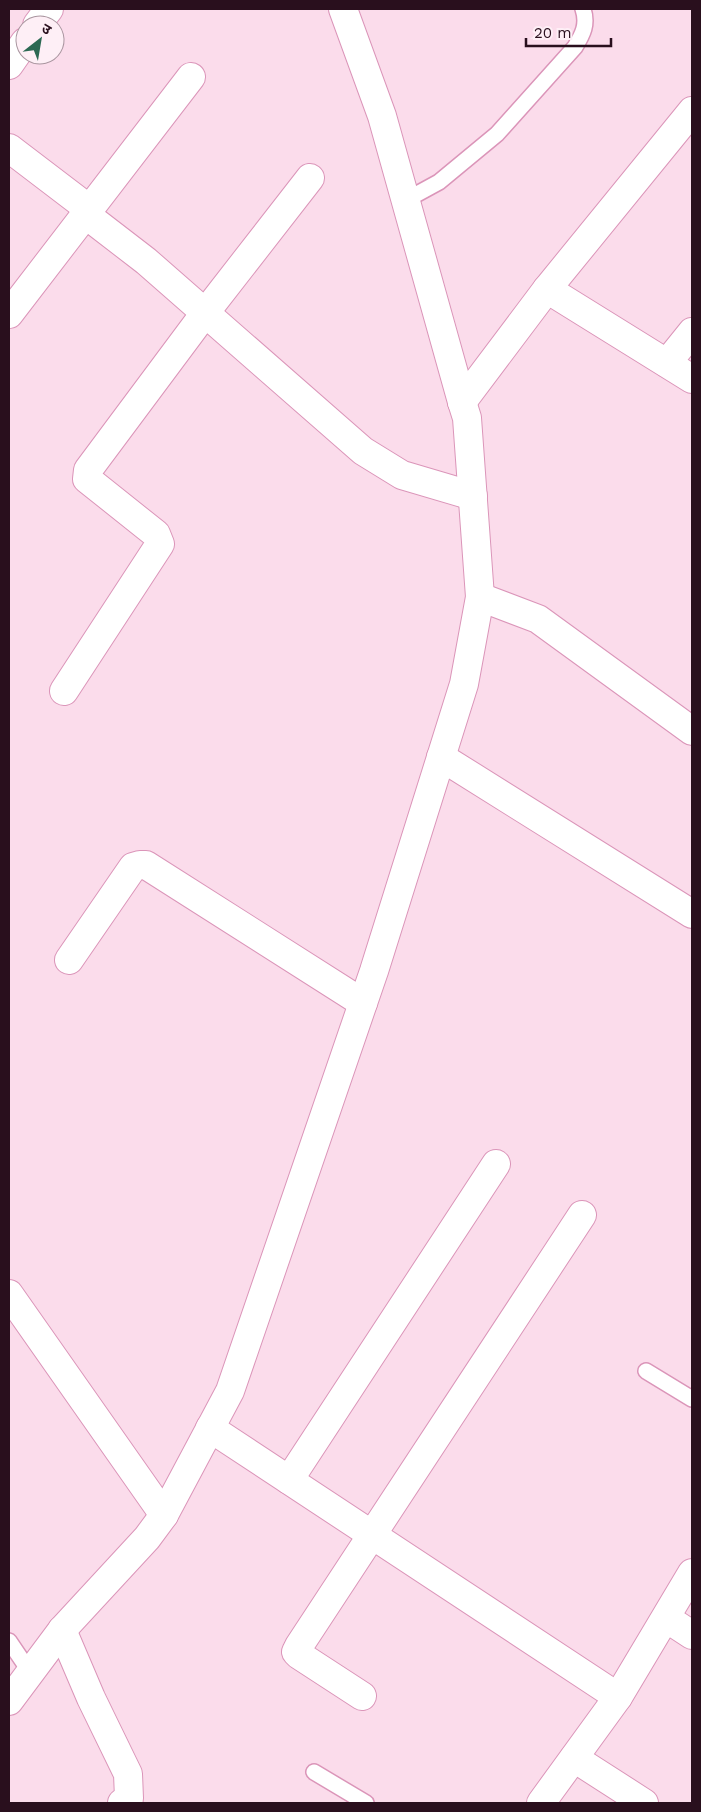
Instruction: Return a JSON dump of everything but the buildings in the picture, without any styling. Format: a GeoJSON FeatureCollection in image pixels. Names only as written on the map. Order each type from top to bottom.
{"type":"FeatureCollection","features":[{"type":"Feature","properties":{"kind":"street"},"geometry":{"type":"LineString","coordinates":[[9,1702],[62,1630],[147,1538],[164,1515],[230,1391],[363,1003],[464,684],[480,597],[467,418],[382,116],[344,9]]}},
{"type":"Feature","properties":{"kind":"street"},"geometry":{"type":"LineString","coordinates":[[9,314],[190,77]]}},
{"type":"Feature","properties":{"kind":"street"},"geometry":{"type":"LineString","coordinates":[[462,402],[547,289],[692,111]]}},
{"type":"Feature","properties":{"kind":"street"},"geometry":{"type":"LineString","coordinates":[[9,148],[146,261],[372,456],[402,475],[473,496]]}},
{"type":"Feature","properties":{"kind":"street"},"geometry":{"type":"LineString","coordinates":[[64,691],[160,544],[156,534],[87,479],[88,470],[205,313],[310,178]]}},
{"type":"Feature","properties":{"kind":"street"},"geometry":{"type":"LineString","coordinates":[[547,289],[692,379]]}},
{"type":"Feature","properties":{"kind":"street"},"geometry":{"type":"LineString","coordinates":[[667,363],[692,332]]}},
{"type":"Feature","properties":{"kind":"street"},"geometry":{"type":"LineString","coordinates":[[480,597],[538,619],[690,726]]}},
{"type":"Feature","properties":{"kind":"street"},"geometry":{"type":"LineString","coordinates":[[441,757],[692,914]]}},
{"type":"Feature","properties":{"kind":"street"},"geometry":{"type":"LineString","coordinates":[[69,960],[129,872],[133,867],[140,864],[146,865],[363,1003]]}},
{"type":"Feature","properties":{"kind":"street"},"geometry":{"type":"LineString","coordinates":[[289,1480],[496,1164]]}},
{"type":"Feature","properties":{"kind":"street"},"geometry":{"type":"LineString","coordinates":[[362,1696],[296,1652],[371,1534],[582,1216]]}},
{"type":"Feature","properties":{"kind":"street"},"geometry":{"type":"LineString","coordinates":[[9,1294],[164,1515]]}},
{"type":"Feature","properties":{"kind":"street"},"geometry":{"type":"LineString","coordinates":[[210,1428],[618,1696]]}},
{"type":"Feature","properties":{"kind":"street"},"geometry":{"type":"LineString","coordinates":[[541,1803],[618,1696],[692,1573]]}},
{"type":"Feature","properties":{"kind":"street"},"geometry":{"type":"LineString","coordinates":[[666,1618],[692,1635]]}},
{"type":"Feature","properties":{"kind":"street"},"geometry":{"type":"LineString","coordinates":[[62,1630],[91,1698],[128,1774],[129,1798],[122,1803]]}},
{"type":"Feature","properties":{"kind":"street"},"geometry":{"type":"LineString","coordinates":[[574,1758],[644,1803]]}},
{"type":"Feature","properties":{"kind":"lane"},"geometry":{"type":"LineString","coordinates":[[406,200],[439,182],[498,134],[579,40],[583,34],[586,17],[583,9]]}},
{"type":"Feature","properties":{"kind":"lane"},"geometry":{"type":"LineString","coordinates":[[646,1371],[692,1398]]}},
{"type":"Feature","properties":{"kind":"lane"},"geometry":{"type":"LineString","coordinates":[[9,1641],[30,1672]]}},
{"type":"Feature","properties":{"kind":"lane"},"geometry":{"type":"LineString","coordinates":[[314,1772],[366,1803]]}}]}
